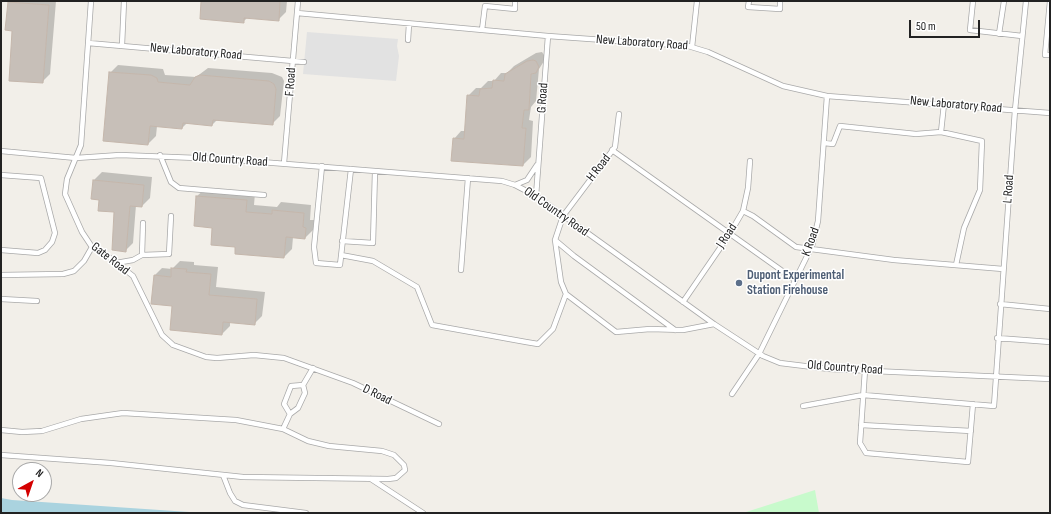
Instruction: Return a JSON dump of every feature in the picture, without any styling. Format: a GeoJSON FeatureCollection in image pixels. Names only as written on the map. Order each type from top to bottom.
{"type":"FeatureCollection","features":[{"type":"Feature","properties":{"kind":"lane","name":"Gate Road"},"geometry":{"type":"LineString","coordinates":[[91,1],[81,145],[67,179],[65,194],[92,248],[133,276],[157,329],[173,345],[206,357],[217,358],[254,355],[279,357],[313,368]]}},
{"type":"Feature","properties":{"kind":"lane"},"geometry":{"type":"LineString","coordinates":[[122,46],[124,1]]}},
{"type":"Feature","properties":{"kind":"lane","name":"F Road"},"geometry":{"type":"LineString","coordinates":[[284,163],[298,1]]}},
{"type":"Feature","properties":{"kind":"lane"},"geometry":{"type":"LineString","coordinates":[[482,30],[485,6],[489,4],[515,9],[515,1]]}},
{"type":"Feature","properties":{"kind":"lane"},"geometry":{"type":"LineString","coordinates":[[692,47],[697,1]]}},
{"type":"Feature","properties":{"kind":"lane"},"geometry":{"type":"LineString","coordinates":[[749,1],[748,7],[780,10],[780,1]]}},
{"type":"Feature","properties":{"kind":"lane"},"geometry":{"type":"LineString","coordinates":[[973,1],[970,30],[1022,36]]}},
{"type":"Feature","properties":{"kind":"lane"},"geometry":{"type":"LineString","coordinates":[[999,34],[1004,1]]}},
{"type":"Feature","properties":{"kind":"lane","name":"L Road"},"geometry":{"type":"LineString","coordinates":[[973,404],[994,406],[1000,304],[1015,110],[1026,1]]}},
{"type":"Feature","properties":{"kind":"lane"},"geometry":{"type":"LineString","coordinates":[[1050,1],[1045,55],[1050,55]]}},
{"type":"Feature","properties":{"kind":"lane","name":"New Laboratory Road"},"geometry":{"type":"LineString","coordinates":[[297,13],[548,36],[692,47],[783,86],[827,96],[1050,113]]}},
{"type":"Feature","properties":{"kind":"lane"},"geometry":{"type":"LineString","coordinates":[[408,40],[409,24]]}},
{"type":"Feature","properties":{"kind":"lane","name":"G Road"},"geometry":{"type":"LineString","coordinates":[[536,196],[548,36]]}},
{"type":"Feature","properties":{"kind":"lane","name":"New Laboratory Road"},"geometry":{"type":"LineString","coordinates":[[88,43],[304,62]]}},
{"type":"Feature","properties":{"kind":"lane","name":"K Road"},"geometry":{"type":"LineString","coordinates":[[732,394],[759,354],[810,250],[818,221],[827,96]]}},
{"type":"Feature","properties":{"kind":"lane"},"geometry":{"type":"LineString","coordinates":[[940,132],[944,104]]}},
{"type":"Feature","properties":{"kind":"lane","name":"H Road"},"geometry":{"type":"LineString","coordinates":[[556,240],[564,216],[615,147],[619,114]]}},
{"type":"Feature","properties":{"kind":"lane"},"geometry":{"type":"LineString","coordinates":[[824,143],[833,144],[840,126],[916,134],[940,132],[982,141],[980,190],[964,228],[956,265]]}},
{"type":"Feature","properties":{"kind":"lane"},"geometry":{"type":"LineString","coordinates":[[612,150],[729,235],[795,280]]}},
{"type":"Feature","properties":{"kind":"lane","name":"Old Country Road"},"geometry":{"type":"LineString","coordinates":[[1,151],[76,158],[120,154],[160,155],[284,163],[502,181],[515,185],[536,196],[714,324],[759,354],[780,363],[829,369],[1050,379]]}},
{"type":"Feature","properties":{"kind":"lane"},"geometry":{"type":"LineString","coordinates":[[160,155],[171,182],[179,188],[264,195]]}},
{"type":"Feature","properties":{"kind":"lane"},"geometry":{"type":"LineString","coordinates":[[515,185],[527,180],[536,168],[539,160]]}},
{"type":"Feature","properties":{"kind":"lane","name":"J Road"},"geometry":{"type":"LineString","coordinates":[[683,302],[729,235],[743,211],[747,194],[750,162]]}},
{"type":"Feature","properties":{"kind":"lane"},"geometry":{"type":"LineString","coordinates":[[322,166],[314,247],[316,263],[340,265],[350,169]]}},
{"type":"Feature","properties":{"kind":"lane"},"geometry":{"type":"LineString","coordinates":[[342,241],[373,243],[375,171]]}},
{"type":"Feature","properties":{"kind":"lane"},"geometry":{"type":"LineString","coordinates":[[1,175],[41,178],[55,233],[52,242],[45,250],[38,254],[1,250]]}},
{"type":"Feature","properties":{"kind":"lane"},"geometry":{"type":"LineString","coordinates":[[461,270],[468,178]]}},
{"type":"Feature","properties":{"kind":"lane"},"geometry":{"type":"LineString","coordinates":[[743,211],[753,216],[796,247],[894,260],[1003,269]]}},
{"type":"Feature","properties":{"kind":"lane"},"geometry":{"type":"LineString","coordinates":[[116,263],[133,260],[142,255],[169,254],[171,216]]}},
{"type":"Feature","properties":{"kind":"lane"},"geometry":{"type":"LineString","coordinates":[[142,255],[143,223]]}},
{"type":"Feature","properties":{"kind":"lane"},"geometry":{"type":"LineString","coordinates":[[556,240],[562,282],[566,294],[616,332],[675,330],[714,324]]}},
{"type":"Feature","properties":{"kind":"lane"},"geometry":{"type":"LineString","coordinates":[[556,240],[574,256],[675,330]]}},
{"type":"Feature","properties":{"kind":"lane"},"geometry":{"type":"LineString","coordinates":[[1,275],[63,274],[74,271],[84,261],[92,248]]}},
{"type":"Feature","properties":{"kind":"lane"},"geometry":{"type":"LineString","coordinates":[[341,256],[373,261],[417,287],[432,325],[526,342],[538,344],[553,329],[566,294]]}},
{"type":"Feature","properties":{"kind":"lane"},"geometry":{"type":"LineString","coordinates":[[1,299],[37,301]]}},
{"type":"Feature","properties":{"kind":"lane"},"geometry":{"type":"LineString","coordinates":[[1000,304],[1050,309]]}},
{"type":"Feature","properties":{"kind":"lane"},"geometry":{"type":"LineString","coordinates":[[998,338],[1050,342]]}},
{"type":"Feature","properties":{"kind":"lane"},"geometry":{"type":"LineString","coordinates":[[284,429],[290,414],[298,408],[305,393],[303,385],[313,368]]}},
{"type":"Feature","properties":{"kind":"lane","name":"D Road"},"geometry":{"type":"LineString","coordinates":[[313,368],[353,384],[439,424]]}},
{"type":"Feature","properties":{"kind":"lane"},"geometry":{"type":"LineString","coordinates":[[803,406],[863,395],[973,404],[968,462],[866,453],[860,443],[863,395],[865,370]]}},
{"type":"Feature","properties":{"kind":"lane"},"geometry":{"type":"LineString","coordinates":[[290,414],[284,404],[292,386],[303,385]]}},
{"type":"Feature","properties":{"kind":"lane"},"geometry":{"type":"LineString","coordinates":[[1,430],[22,432],[42,431],[80,419],[123,413],[236,420],[284,429],[315,443],[382,451],[394,455],[404,465],[405,470],[396,478],[370,479],[223,475],[111,462],[1,456]]}},
{"type":"Feature","properties":{"kind":"lane"},"geometry":{"type":"LineString","coordinates":[[861,425],[971,431]]}},
{"type":"Feature","properties":{"kind":"lane"},"geometry":{"type":"LineString","coordinates":[[223,475],[235,501],[244,505],[306,513]]}},
{"type":"Feature","properties":{"kind":"lane"},"geometry":{"type":"LineString","coordinates":[[370,479],[423,513]]}},
{"type":"Feature","properties":{"kind":"green space"},"geometry":{"type":"Polygon","coordinates":[[[815,490],[819,513],[743,513],[815,490]]]}},
{"type":"Feature","properties":{"kind":"shaded area"},"geometry":{"type":"Polygon","coordinates":[[[307,32],[398,39],[397,46],[399,56],[396,81],[303,74],[307,32]]]}},
{"type":"Feature","properties":{"kind":"water"},"geometry":{"type":"Polygon","coordinates":[[[1,498],[12,500],[12,502],[42,502],[204,513],[1,513],[1,498]]]}},
{"type":"Feature","properties":{"kind":"building"},"geometry":{"type":"Polygon","coordinates":[[[201,1],[280,1],[279,21],[244,18],[244,23],[200,19],[201,1]]]}},
{"type":"Feature","properties":{"kind":"building"},"geometry":{"type":"Polygon","coordinates":[[[8,2],[49,5],[43,83],[9,81],[12,31],[5,30],[8,2]]]}},
{"type":"Feature","properties":{"kind":"building"},"geometry":{"type":"Polygon","coordinates":[[[527,61],[536,61],[539,67],[536,73],[531,74],[529,110],[524,110],[522,128],[526,128],[523,166],[451,161],[453,138],[464,139],[467,95],[479,96],[480,89],[492,88],[493,80],[504,81],[505,74],[527,61]]]}},
{"type":"Feature","properties":{"kind":"building"},"geometry":{"type":"Polygon","coordinates":[[[109,72],[151,75],[157,78],[158,82],[190,85],[195,77],[200,75],[269,81],[274,84],[276,89],[273,125],[213,120],[212,126],[183,123],[182,129],[150,126],[148,145],[103,141],[109,72]]]}},
{"type":"Feature","properties":{"kind":"building"},"geometry":{"type":"Polygon","coordinates":[[[93,180],[144,185],[142,207],[130,206],[126,252],[112,250],[114,212],[98,211],[99,200],[91,199],[93,180]]]}},
{"type":"Feature","properties":{"kind":"building"},"geometry":{"type":"Polygon","coordinates":[[[196,196],[247,200],[246,212],[272,214],[272,210],[304,213],[303,227],[306,228],[305,239],[286,237],[284,258],[235,254],[235,247],[211,245],[212,228],[194,226],[196,196]]]}},
{"type":"Feature","properties":{"kind":"building"},"geometry":{"type":"Polygon","coordinates":[[[171,268],[187,269],[186,272],[211,274],[209,295],[257,299],[255,325],[223,322],[222,335],[170,330],[172,306],[151,304],[154,275],[171,277],[171,268]]]}},
{"type":"Feature","properties":{"kind":"place","name":"Dupont Experimental Station Firehouse"},"geometry":{"type":"Point","coordinates":[739,283]}}]}
